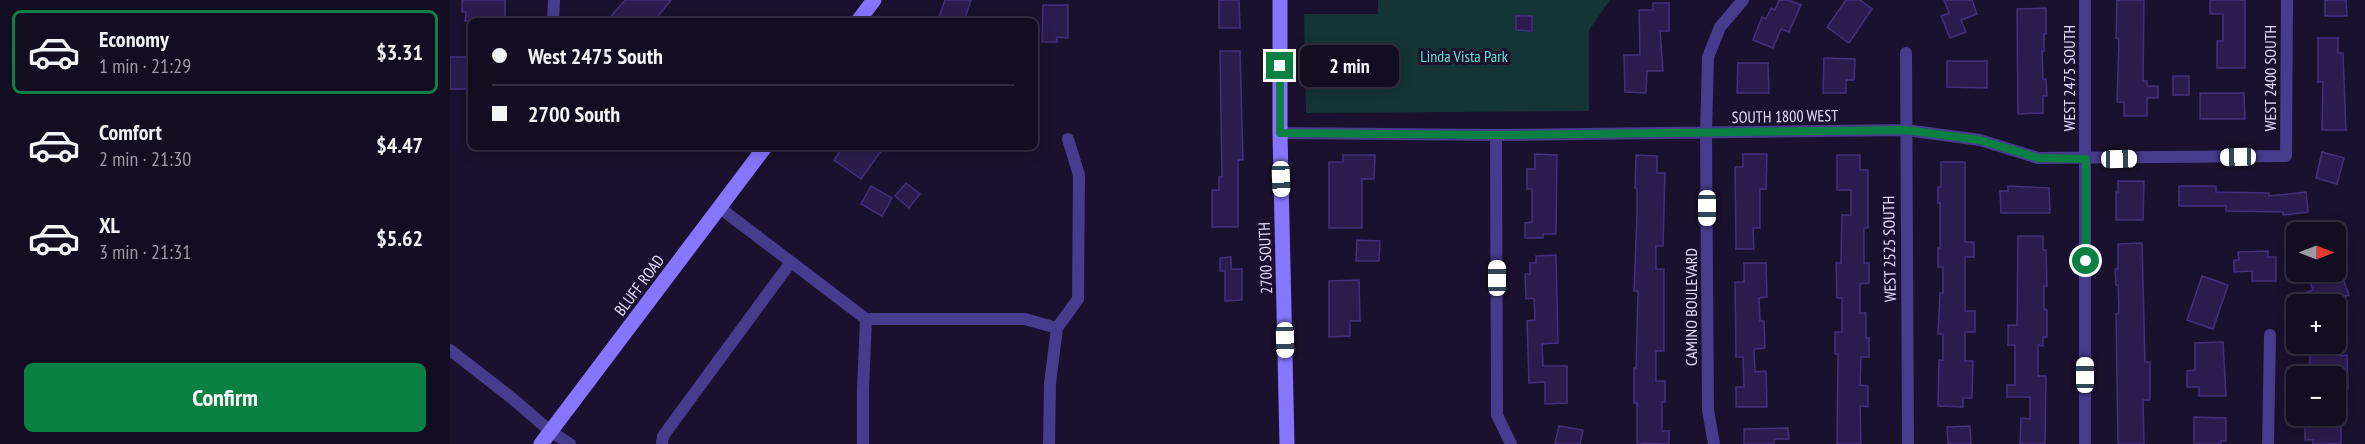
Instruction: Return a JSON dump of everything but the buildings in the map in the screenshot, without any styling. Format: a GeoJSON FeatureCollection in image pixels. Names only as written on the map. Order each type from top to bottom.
{"type":"FeatureCollection","features":[{"type":"Feature","properties":{"kind":"main road"},"geometry":{"type":"LineString","coordinates":[[860,18],[874,0]]}},
{"type":"Feature","properties":{"kind":"main road","name":"2700 SOUTH"},"geometry":{"type":"LineString","coordinates":[[1280,0],[1280,133],[1287,444]]}},
{"type":"Feature","properties":{"kind":"main road","name":"BLUFF ROAD"},"geometry":{"type":"LineString","coordinates":[[541,444],[763,150]]}},
{"type":"Feature","properties":{"kind":"street"},"geometry":{"type":"LineString","coordinates":[[554,0],[554,18]]}},
{"type":"Feature","properties":{"kind":"street","name":"CAMINO BOULEVARD"},"geometry":{"type":"LineString","coordinates":[[1714,444],[1708,410],[1706,134],[1708,57],[1720,27],[1743,0]]}},
{"type":"Feature","properties":{"kind":"street","name":"WEST 2475 SOUTH"},"geometry":{"type":"LineString","coordinates":[[2085,0],[2085,444]]}},
{"type":"Feature","properties":{"kind":"street","name":"WEST 2400 SOUTH"},"geometry":{"type":"LineString","coordinates":[[2286,156],[2287,0]]}},
{"type":"Feature","properties":{"kind":"street","name":"WEST 2525 SOUTH"},"geometry":{"type":"LineString","coordinates":[[1906,53],[1908,444]]}},
{"type":"Feature","properties":{"kind":"street","name":"SOUTH 1800 WEST"},"geometry":{"type":"LineString","coordinates":[[1280,133],[1706,134],[1906,130],[1980,140],[2038,158],[2286,156]]}},
{"type":"Feature","properties":{"kind":"street"},"geometry":{"type":"LineString","coordinates":[[1496,135],[1497,415],[1510,444]]}},
{"type":"Feature","properties":{"kind":"street"},"geometry":{"type":"LineString","coordinates":[[1048,444],[1050,384],[1057,328],[1078,299],[1079,175],[1068,139]]}},
{"type":"Feature","properties":{"kind":"street"},"geometry":{"type":"LineString","coordinates":[[720,208],[866,319],[1024,319],[1057,328]]}},
{"type":"Feature","properties":{"kind":"street"},"geometry":{"type":"LineString","coordinates":[[662,444],[663,436],[791,262]]}},
{"type":"Feature","properties":{"kind":"street"},"geometry":{"type":"LineString","coordinates":[[863,444],[866,319]]}},
{"type":"Feature","properties":{"kind":"street"},"geometry":{"type":"LineString","coordinates":[[2268,444],[2270,335]]}},
{"type":"Feature","properties":{"kind":"street"},"geometry":{"type":"LineString","coordinates":[[450,350],[550,431],[570,444]]}},
{"type":"Feature","properties":{"kind":"green space","name":"Linda Vista Park"},"geometry":{"type":"Polygon","coordinates":[[[1378,0],[1610,0],[1589,30],[1589,111],[1306,113],[1304,14],[1378,14],[1378,0]]]}},
{"type":"Feature","properties":{"kind":"route"},"geometry":{"type":"LineString","coordinates":[[1280,66],[1280,133],[1496,135],[1918,130],[1980,140],[2038,158],[2086,159],[2086,261]]}}]}
